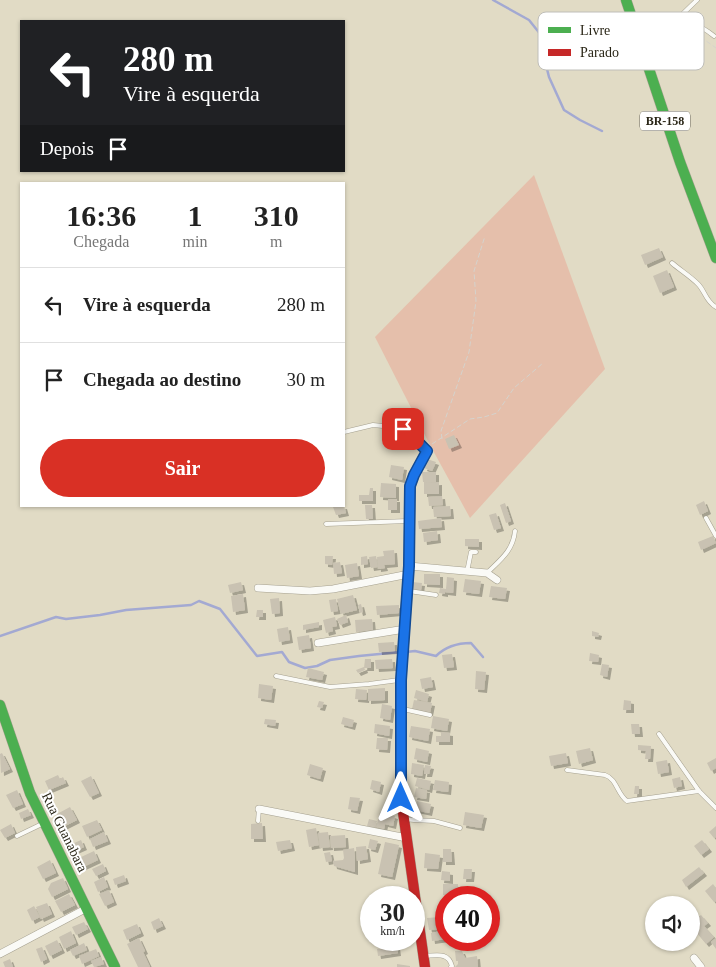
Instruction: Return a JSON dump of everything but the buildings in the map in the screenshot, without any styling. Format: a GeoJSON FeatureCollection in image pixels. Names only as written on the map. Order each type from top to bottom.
{"type":"FeatureCollection","features":[{"type":"Feature","properties":{"kind":"main road","name":"BR-158"},"geometry":{"type":"LineString","coordinates":[[626,0],[630,12]]}},
{"type":"Feature","properties":{"kind":"main road","name":"BR-158"},"geometry":{"type":"LineString","coordinates":[[649,70],[684,173],[716,258]]}},
{"type":"Feature","properties":{"kind":"main road"},"geometry":{"type":"LineString","coordinates":[[424,962],[401,798],[401,680],[409,570],[410,486],[427,451]]}},
{"type":"Feature","properties":{"kind":"main road","name":"Rua Guanabara"},"geometry":{"type":"LineString","coordinates":[[0,705],[30,793],[88,908],[115,967]]}},
{"type":"Feature","properties":{"kind":"street"},"geometry":{"type":"LineString","coordinates":[[258,588],[310,591],[333,589],[409,570],[486,574],[497,580]]}},
{"type":"Feature","properties":{"kind":"street"},"geometry":{"type":"LineString","coordinates":[[318,643],[404,629]]}},
{"type":"Feature","properties":{"kind":"street"},"geometry":{"type":"LineString","coordinates":[[259,809],[407,838]]}},
{"type":"Feature","properties":{"kind":"street"},"geometry":{"type":"LineString","coordinates":[[0,954],[88,908]]}},
{"type":"Feature","properties":{"kind":"street"},"geometry":{"type":"LineString","coordinates":[[694,958],[701,967]]}},
{"type":"Feature","properties":{"kind":"lane"},"geometry":{"type":"LineString","coordinates":[[685,12],[697,0]]}},
{"type":"Feature","properties":{"kind":"lane"},"geometry":{"type":"LineString","coordinates":[[704,28],[714,36]]}},
{"type":"Feature","properties":{"kind":"lane"},"geometry":{"type":"LineString","coordinates":[[672,263],[699,285],[707,299],[716,307]]}},
{"type":"Feature","properties":{"kind":"lane"},"geometry":{"type":"LineString","coordinates":[[345,432],[373,425],[393,426],[403,429],[427,451]]}},
{"type":"Feature","properties":{"kind":"lane"},"geometry":{"type":"LineString","coordinates":[[706,518],[716,536]]}},
{"type":"Feature","properties":{"kind":"lane"},"geometry":{"type":"LineString","coordinates":[[326,524],[410,521]]}},
{"type":"Feature","properties":{"kind":"lane"},"geometry":{"type":"LineString","coordinates":[[486,574],[509,550],[516,532]]}},
{"type":"Feature","properties":{"kind":"lane"},"geometry":{"type":"LineString","coordinates":[[468,572],[471,552],[476,552]]}},
{"type":"Feature","properties":{"kind":"lane"},"geometry":{"type":"LineString","coordinates":[[407,591],[436,595]]}},
{"type":"Feature","properties":{"kind":"lane"},"geometry":{"type":"LineString","coordinates":[[276,676],[330,687],[401,680]]}},
{"type":"Feature","properties":{"kind":"lane"},"geometry":{"type":"LineString","coordinates":[[401,709],[430,715]]}},
{"type":"Feature","properties":{"kind":"lane"},"geometry":{"type":"LineString","coordinates":[[659,734],[699,790],[716,808]]}},
{"type":"Feature","properties":{"kind":"lane"},"geometry":{"type":"LineString","coordinates":[[567,770],[610,777],[614,780],[621,795],[627,800],[699,790]]}},
{"type":"Feature","properties":{"kind":"lane"},"geometry":{"type":"LineString","coordinates":[[258,821],[259,809]]}},
{"type":"Feature","properties":{"kind":"lane"},"geometry":{"type":"LineString","coordinates":[[404,818],[434,821],[460,828]]}},
{"type":"Feature","properties":{"kind":"lane"},"geometry":{"type":"LineString","coordinates":[[17,836],[44,823]]}},
{"type":"Feature","properties":{"kind":"lane"},"geometry":{"type":"LineString","coordinates":[[424,962],[442,956],[447,957],[451,961],[451,967]]}},
{"type":"Feature","properties":{"kind":"path"},"geometry":{"type":"LineString","coordinates":[[442,438],[441,432],[469,352],[476,301],[474,270],[485,236]]}},
{"type":"Feature","properties":{"kind":"path"},"geometry":{"type":"LineString","coordinates":[[427,451],[430,445],[470,419],[497,413],[514,388],[543,363]]}},
{"type":"Feature","properties":{"kind":"shaded area"},"geometry":{"type":"Polygon","coordinates":[[[534,175],[605,369],[470,518],[375,337],[534,175]]]}},
{"type":"Feature","properties":{"kind":"waterway"},"geometry":{"type":"LineString","coordinates":[[493,0],[529,20],[538,31]]}},
{"type":"Feature","properties":{"kind":"waterway"},"geometry":{"type":"LineString","coordinates":[[547,70],[564,110],[602,131]]}},
{"type":"Feature","properties":{"kind":"waterway"},"geometry":{"type":"LineString","coordinates":[[0,636],[56,617],[66,619],[126,610],[191,605],[199,601],[220,609],[257,656],[282,652],[289,662],[305,668],[317,666],[330,660],[400,652]]}},
{"type":"Feature","properties":{"kind":"waterway"},"geometry":{"type":"LineString","coordinates":[[406,652],[415,651],[436,656],[452,646],[471,643],[483,657]]}},
{"type":"Feature","properties":{"kind":"traffic: fast"},"geometry":{"type":"LineString","coordinates":[[626,0],[630,12]]}},
{"type":"Feature","properties":{"kind":"traffic: fast"},"geometry":{"type":"LineString","coordinates":[[649,70],[680,162],[716,258]]}},
{"type":"Feature","properties":{"kind":"traffic: fast"},"geometry":{"type":"LineString","coordinates":[[401,715],[401,680],[409,566],[410,486],[427,451]]}},
{"type":"Feature","properties":{"kind":"traffic: fast"},"geometry":{"type":"LineString","coordinates":[[0,705],[30,793],[115,967]]}},
{"type":"Feature","properties":{"kind":"traffic: jam"},"geometry":{"type":"LineString","coordinates":[[401,715],[401,798],[425,967]]}},
{"type":"Feature","properties":{"kind":"route"},"geometry":{"type":"LineString","coordinates":[[401,798],[401,680],[409,566],[410,486],[427,451],[403,429]]}}]}
